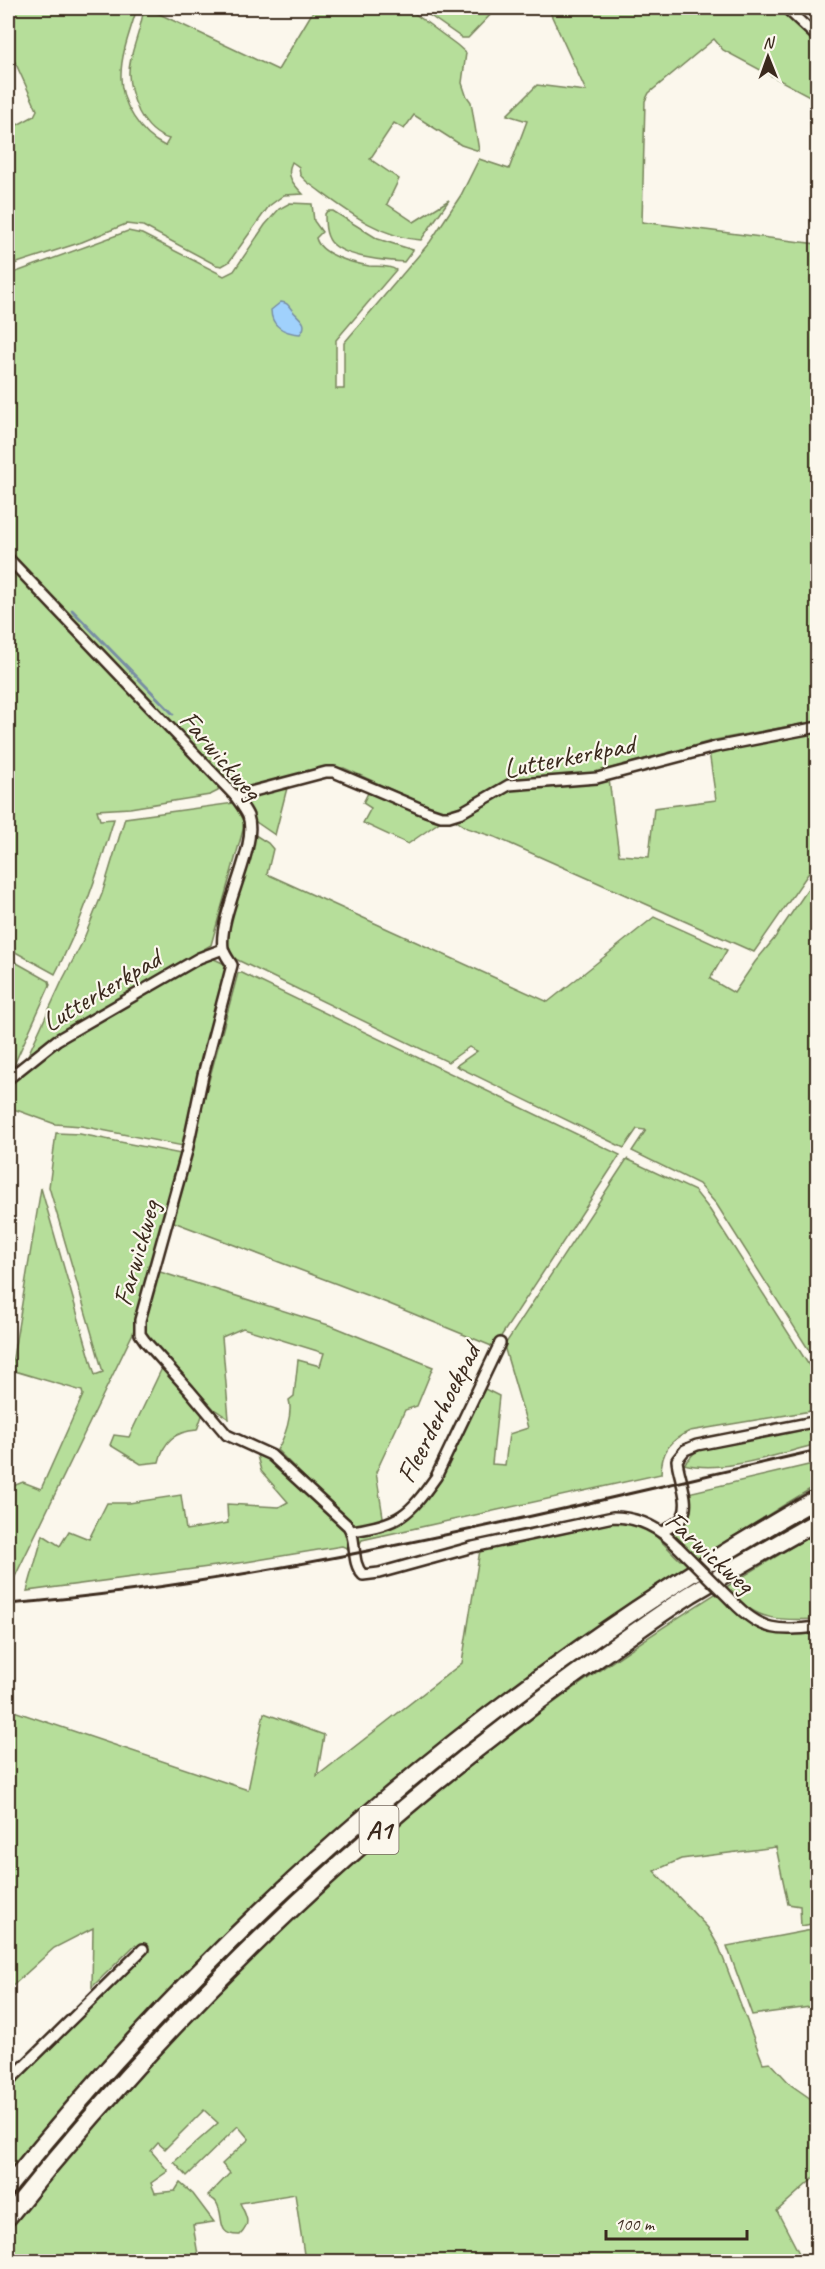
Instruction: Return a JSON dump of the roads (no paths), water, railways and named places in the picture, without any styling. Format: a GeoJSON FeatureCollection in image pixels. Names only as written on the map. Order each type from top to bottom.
{"type":"FeatureCollection","features":[{"type":"Feature","properties":{"kind":"highway","name":"A1"},"geometry":{"type":"LineString","coordinates":[[8,2187],[106,2072],[175,1996],[268,1904],[411,1777],[518,1693],[598,1635],[692,1572],[818,1498]]}},
{"type":"Feature","properties":{"kind":"highway","name":"A1"},"geometry":{"type":"LineString","coordinates":[[8,2217],[132,2069],[219,1978],[302,1898],[383,1826],[448,1771],[532,1706],[605,1654],[690,1595],[818,1521]]}},
{"type":"Feature","properties":{"kind":"street"},"geometry":{"type":"LineString","coordinates":[[786,8],[818,38]]}},
{"type":"Feature","properties":{"kind":"street","name":"Farwickweg"},"geometry":{"type":"LineString","coordinates":[[8,558],[235,796],[247,814],[250,829],[225,927],[223,949],[232,965],[203,1075],[187,1151],[140,1320],[140,1334],[227,1436],[258,1448],[277,1459],[352,1531],[360,1572],[368,1575],[472,1547],[603,1518],[630,1518],[663,1532],[749,1618],[775,1630],[818,1627]]}},
{"type":"Feature","properties":{"kind":"street","name":"Lutterkerkpad"},"geometry":{"type":"LineString","coordinates":[[235,796],[326,772],[334,772],[426,811],[448,816],[462,812],[509,785],[597,778],[715,747],[818,727]]}},
{"type":"Feature","properties":{"kind":"street","name":"Lutterkerkpad"},"geometry":{"type":"LineString","coordinates":[[8,1079],[57,1040],[199,958],[223,949]]}},
{"type":"Feature","properties":{"kind":"street","name":"Fleerderhoekpad"},"geometry":{"type":"LineString","coordinates":[[352,1531],[400,1518],[422,1497],[436,1477],[500,1342]]}},
{"type":"Feature","properties":{"kind":"street"},"geometry":{"type":"LineString","coordinates":[[663,1532],[680,1520],[684,1513],[685,1501],[677,1460],[685,1450],[697,1445],[818,1421]]}},
{"type":"Feature","properties":{"kind":"street"},"geometry":{"type":"LineString","coordinates":[[8,2082],[143,1949]]}},
{"type":"Feature","properties":{"kind":"water"},"geometry":{"type":"Polygon","coordinates":[[[281,302],[288,305],[304,324],[300,334],[284,330],[273,321],[271,310],[281,302]]]}},
{"type":"Feature","properties":{"kind":"waterway"},"geometry":{"type":"LineString","coordinates":[[72,610],[173,714]]}},
{"type":"Feature","properties":{"kind":"railway"},"geometry":{"type":"LineString","coordinates":[[8,1604],[213,1579],[314,1561],[516,1519],[818,1450]]}}]}
